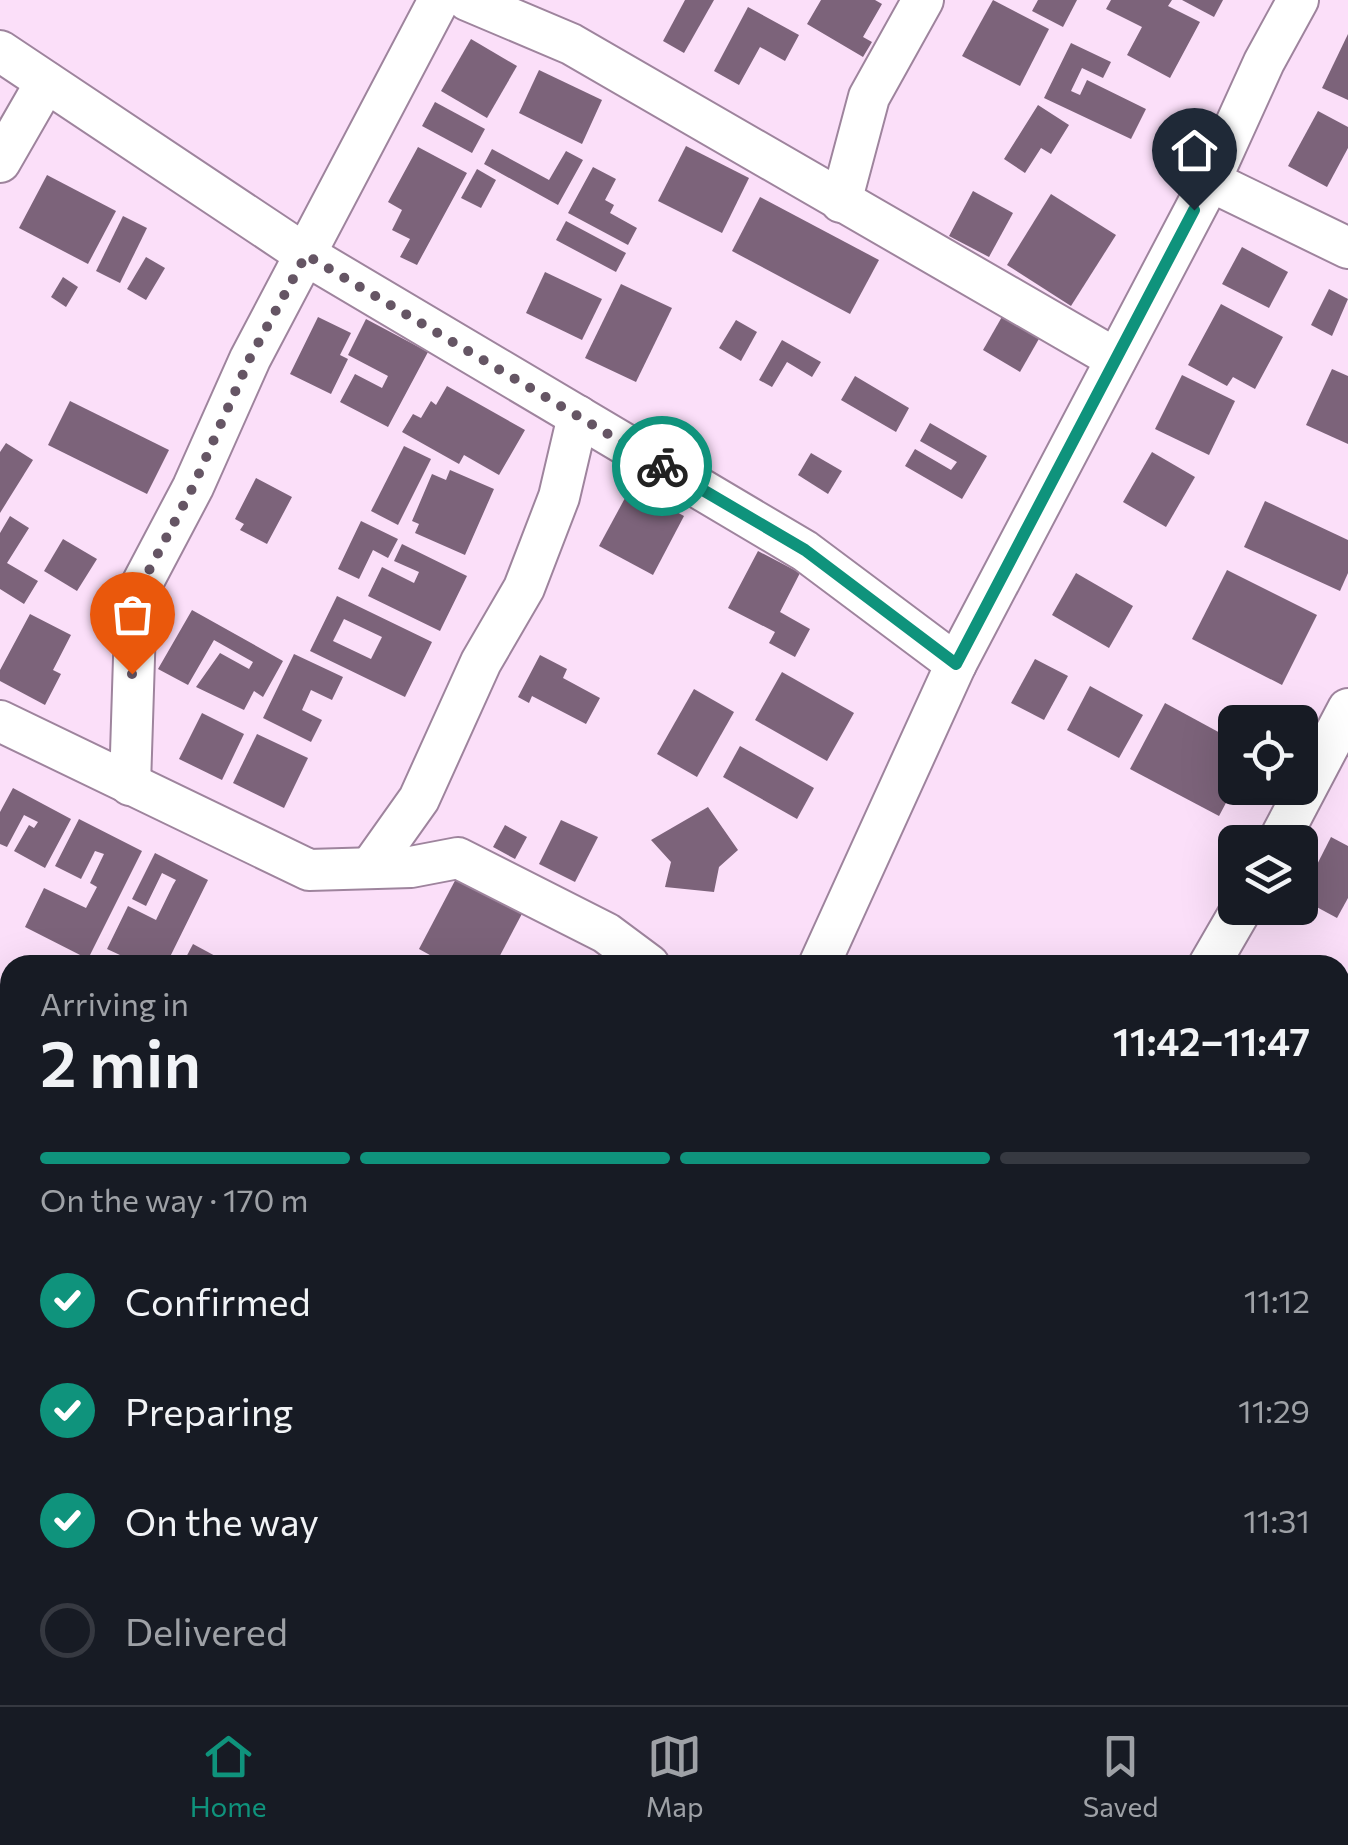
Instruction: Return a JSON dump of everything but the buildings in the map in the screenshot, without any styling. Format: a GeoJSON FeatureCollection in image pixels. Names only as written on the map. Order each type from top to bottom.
{"type":"FeatureCollection","features":[{"type":"Feature","properties":{"kind":"street"},"geometry":{"type":"LineString","coordinates":[[130,785],[136,595],[193,487],[250,358],[439,0]]}},
{"type":"Feature","properties":{"kind":"street"},"geometry":{"type":"LineString","coordinates":[[467,0],[571,44],[1116,360]]}},
{"type":"Feature","properties":{"kind":"street"},"geometry":{"type":"LineString","coordinates":[[841,202],[869,97],[923,0]]}},
{"type":"Feature","properties":{"kind":"street"},"geometry":{"type":"LineString","coordinates":[[824,955],[956,664],[1210,180],[1264,62],[1298,0]]}},
{"type":"Feature","properties":{"kind":"street"},"geometry":{"type":"LineString","coordinates":[[0,51],[306,255],[805,550],[956,664]]}},
{"type":"Feature","properties":{"kind":"street"},"geometry":{"type":"LineString","coordinates":[[0,162],[46,82]]}},
{"type":"Feature","properties":{"kind":"street"},"geometry":{"type":"LineString","coordinates":[[1210,180],[1348,248]]}},
{"type":"Feature","properties":{"kind":"street"},"geometry":{"type":"LineString","coordinates":[[370,868],[410,811],[481,662],[524,588],[559,497],[578,416]]}},
{"type":"Feature","properties":{"kind":"street"},"geometry":{"type":"LineString","coordinates":[[1287,825],[1348,709]]}},
{"type":"Feature","properties":{"kind":"street"},"geometry":{"type":"LineString","coordinates":[[5,730],[309,870],[411,867],[458,858],[606,933],[636,955]]}},
{"type":"Feature","properties":{"kind":"street"},"geometry":{"type":"LineString","coordinates":[[410,811],[440,861]]}},
{"type":"Feature","properties":{"kind":"street"},"geometry":{"type":"LineString","coordinates":[[1216,955],[1232,925]]}},
{"type":"Feature","properties":{"kind":"way so far"},"geometry":{"type":"LineString","coordinates":[[132,674],[136,595],[193,487],[250,358],[306,255],[662,466]]}},
{"type":"Feature","properties":{"kind":"route"},"geometry":{"type":"LineString","coordinates":[[662,466],[805,550],[956,664],[1194,210]]}}]}
